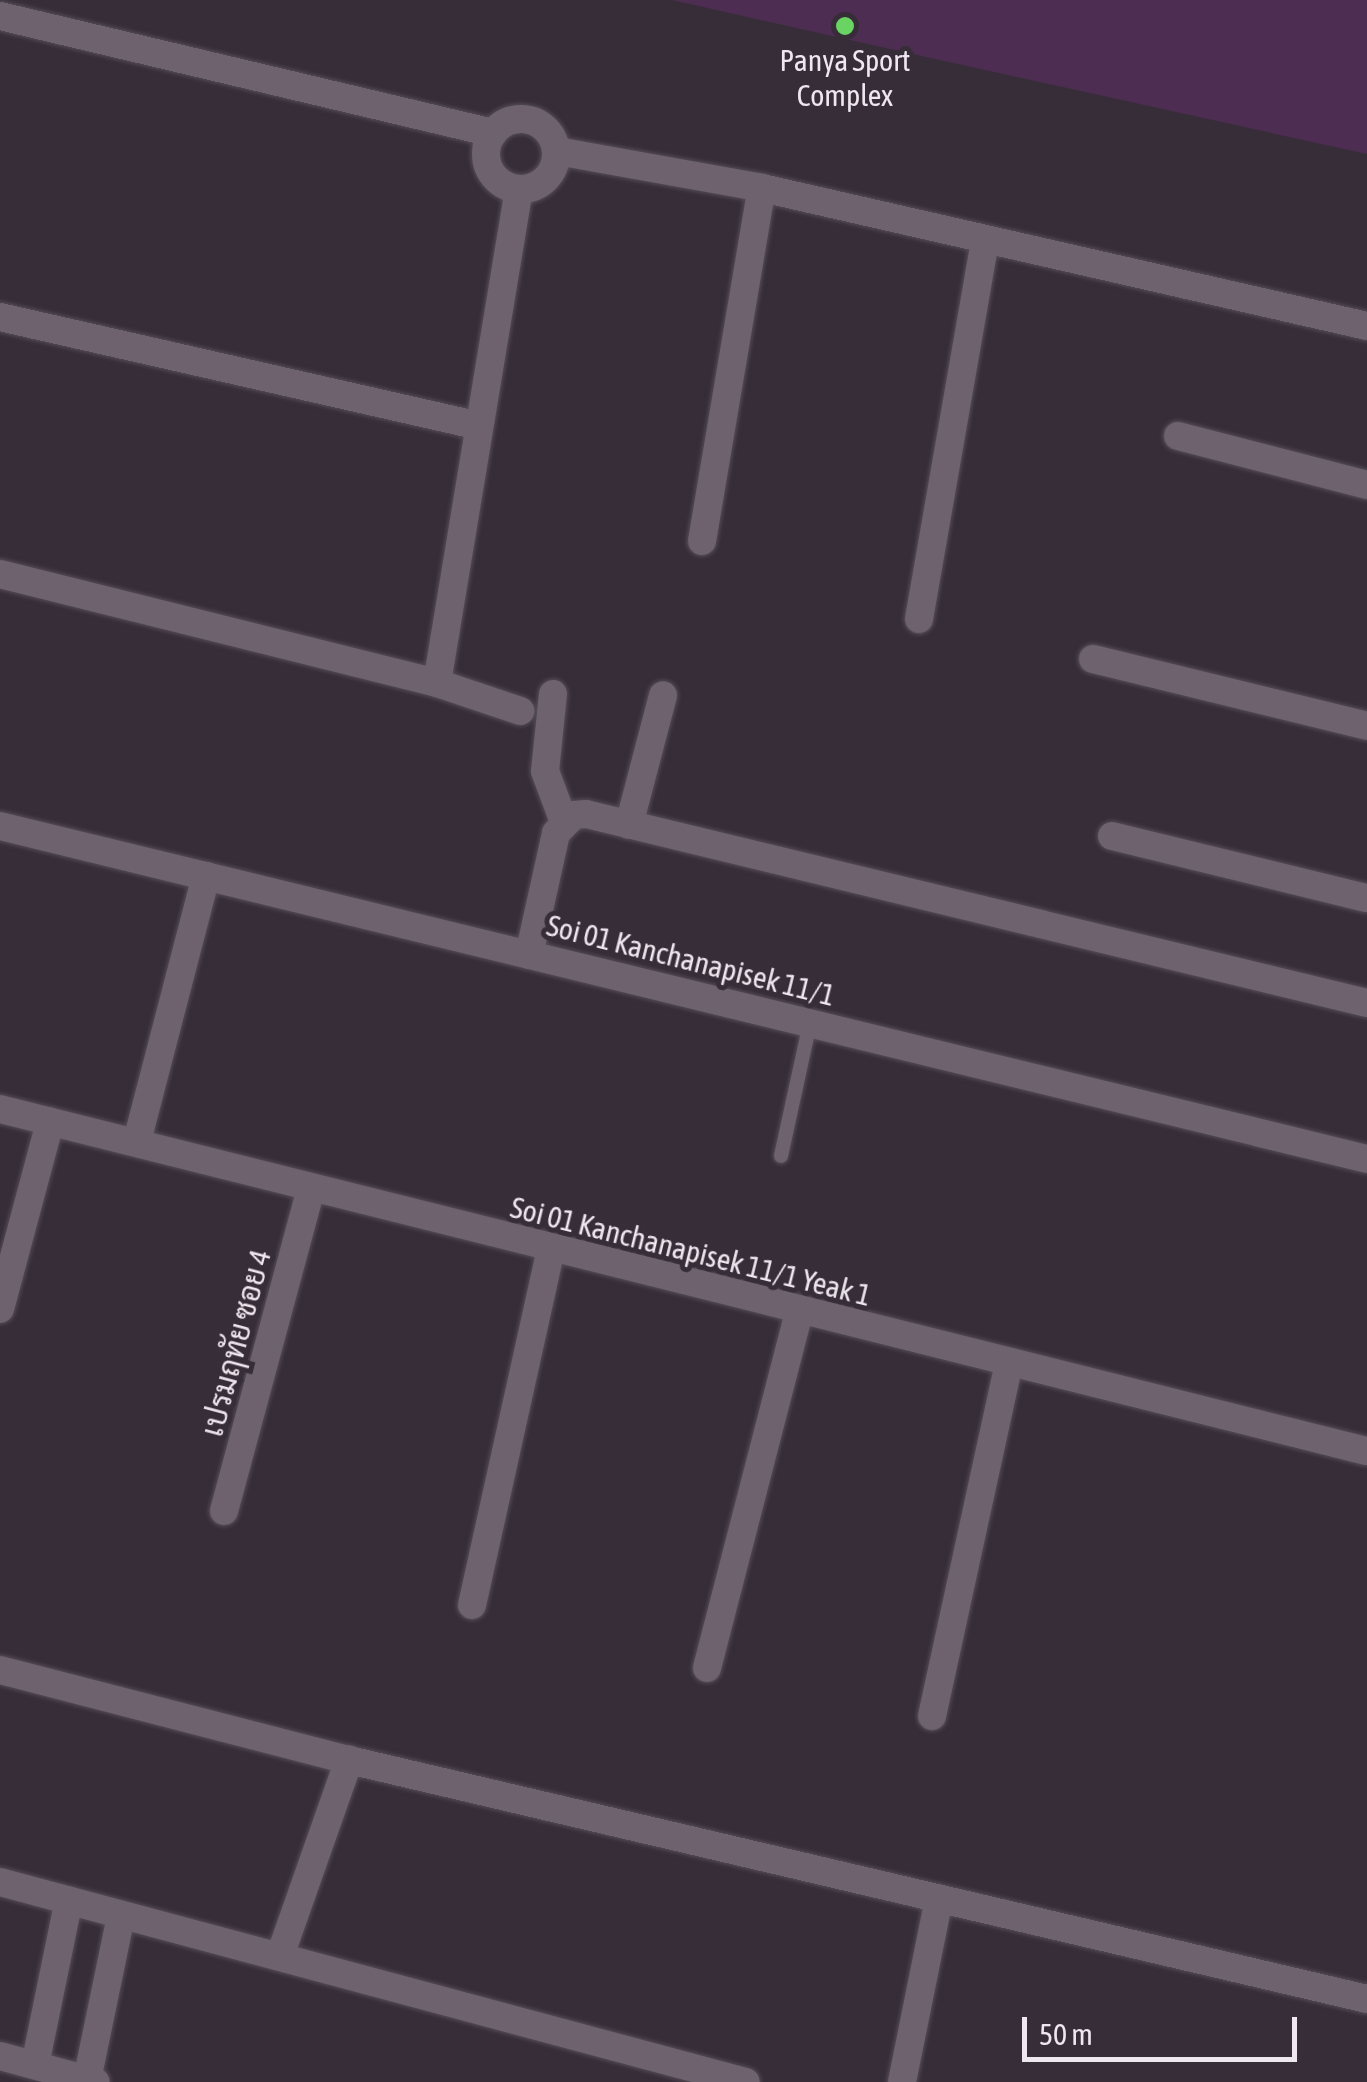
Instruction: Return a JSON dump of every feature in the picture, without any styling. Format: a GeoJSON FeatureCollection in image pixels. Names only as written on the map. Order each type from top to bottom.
{"type":"FeatureCollection","features":[{"type":"Feature","properties":{"kind":"street"},"geometry":{"type":"LineString","coordinates":[[0,16],[493,133]]}},
{"type":"Feature","properties":{"kind":"street"},"geometry":{"type":"LineString","coordinates":[[556,150],[547,179],[519,189],[492,175],[487,146],[493,133],[522,118],[539,123],[556,150],[762,188],[1367,326]]}},
{"type":"Feature","properties":{"kind":"street"},"geometry":{"type":"LineString","coordinates":[[702,540],[762,188]]}},
{"type":"Feature","properties":{"kind":"street"},"geometry":{"type":"LineString","coordinates":[[437,682],[519,189]]}},
{"type":"Feature","properties":{"kind":"street"},"geometry":{"type":"LineString","coordinates":[[919,619],[984,240]]}},
{"type":"Feature","properties":{"kind":"street"},"geometry":{"type":"LineString","coordinates":[[0,318],[479,426]]}},
{"type":"Feature","properties":{"kind":"street"},"geometry":{"type":"LineString","coordinates":[[1178,436],[1367,485]]}},
{"type":"Feature","properties":{"kind":"street"},"geometry":{"type":"LineString","coordinates":[[0,574],[437,682],[520,711]]}},
{"type":"Feature","properties":{"kind":"street"},"geometry":{"type":"LineString","coordinates":[[1092,659],[1367,726]]}},
{"type":"Feature","properties":{"kind":"street"},"geometry":{"type":"LineString","coordinates":[[553,694],[545,770],[564,822]]}},
{"type":"Feature","properties":{"kind":"street"},"geometry":{"type":"LineString","coordinates":[[629,824],[663,695]]}},
{"type":"Feature","properties":{"kind":"street"},"geometry":{"type":"LineString","coordinates":[[530,955],[556,833],[564,822],[586,814],[1367,1004]]}},
{"type":"Feature","properties":{"kind":"street","name":"Soi 01 Kanchanapisek 11/1"},"geometry":{"type":"LineString","coordinates":[[0,826],[1367,1159]]}},
{"type":"Feature","properties":{"kind":"street"},"geometry":{"type":"LineString","coordinates":[[1112,836],[1367,898]]}},
{"type":"Feature","properties":{"kind":"street"},"geometry":{"type":"LineString","coordinates":[[137,1141],[206,876]]}},
{"type":"Feature","properties":{"kind":"street","name":"Soi 01 Kanchanapisek 11/1 Yeak 1"},"geometry":{"type":"LineString","coordinates":[[0,1109],[137,1141],[310,1192],[552,1248],[1367,1451]]}},
{"type":"Feature","properties":{"kind":"street"},"geometry":{"type":"LineString","coordinates":[[0,1310],[50,1122]]}},
{"type":"Feature","properties":{"kind":"street","name":"เปรมฤทัย ซอย 4"},"geometry":{"type":"LineString","coordinates":[[224,1511],[310,1192]]}},
{"type":"Feature","properties":{"kind":"street"},"geometry":{"type":"LineString","coordinates":[[472,1605],[552,1248]]}},
{"type":"Feature","properties":{"kind":"street"},"geometry":{"type":"LineString","coordinates":[[708,1668],[799,1312]]}},
{"type":"Feature","properties":{"kind":"street"},"geometry":{"type":"LineString","coordinates":[[932,1716],[1009,1362]]}},
{"type":"Feature","properties":{"kind":"street"},"geometry":{"type":"LineString","coordinates":[[0,1670],[348,1760],[1367,1999]]}},
{"type":"Feature","properties":{"kind":"street"},"geometry":{"type":"LineString","coordinates":[[281,1953],[348,1760]]}},
{"type":"Feature","properties":{"kind":"street"},"geometry":{"type":"LineString","coordinates":[[0,1882],[121,1916],[281,1953],[746,2082]]}},
{"type":"Feature","properties":{"kind":"street"},"geometry":{"type":"LineString","coordinates":[[902,2082],[940,1899]]}},
{"type":"Feature","properties":{"kind":"street"},"geometry":{"type":"LineString","coordinates":[[35,2065],[69,1900]]}},
{"type":"Feature","properties":{"kind":"street"},"geometry":{"type":"LineString","coordinates":[[0,2056],[91,2081],[121,1916]]}},
{"type":"Feature","properties":{"kind":"lane"},"geometry":{"type":"LineString","coordinates":[[781,1156],[810,1022]]}},
{"type":"Feature","properties":{"kind":"shaded area"},"geometry":{"type":"Polygon","coordinates":[[[672,0],[1367,0],[1367,154],[899,51],[672,0]]]}},
{"type":"Feature","properties":{"kind":"place","name":"Panya Sport Complex"},"geometry":{"type":"Point","coordinates":[845,26]}}]}
